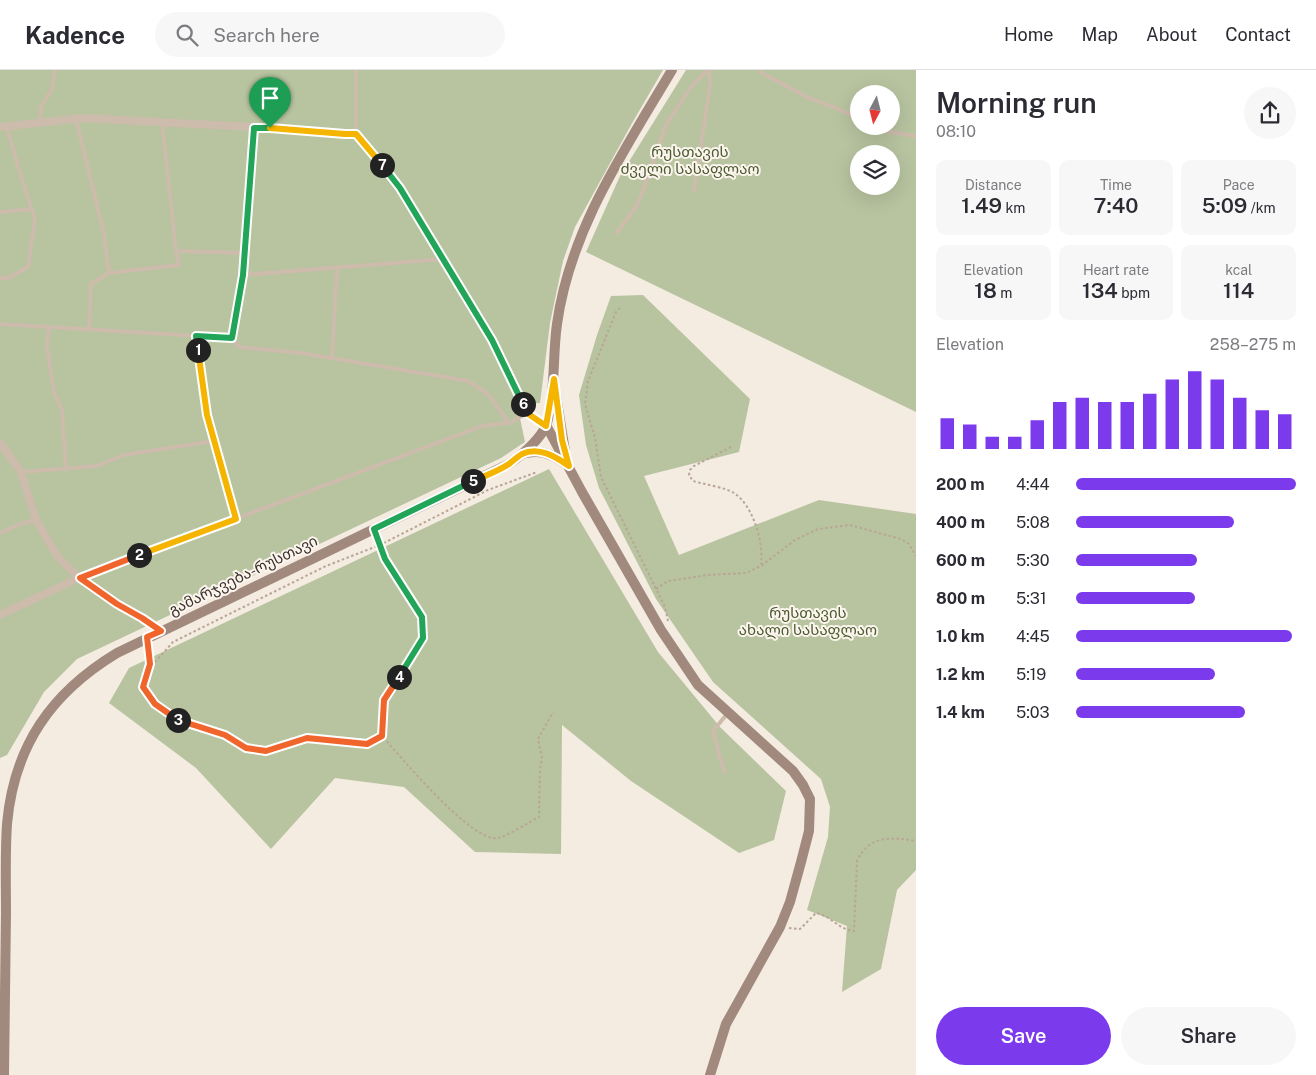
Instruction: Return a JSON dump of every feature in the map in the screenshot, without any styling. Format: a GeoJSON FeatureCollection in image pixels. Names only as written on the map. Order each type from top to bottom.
{"type":"FeatureCollection","features":[{"type":"Feature","properties":{"kind":"main road"},"geometry":{"type":"LineString","coordinates":[[672,70],[611,174],[587,220],[576,247],[564,286],[557,325],[554,379],[546,426],[666,638],[698,685],[793,771],[810,799],[809,832],[790,902],[780,927],[726,1024],[710,1075]]}},
{"type":"Feature","properties":{"kind":"main road"},"geometry":{"type":"LineString","coordinates":[[554,379],[560,424],[569,466]]}},
{"type":"Feature","properties":{"kind":"main road","name":"გამარჯვება-რუსთავი"},"geometry":{"type":"LineString","coordinates":[[4,1075],[7,824],[14,781],[27,746],[39,724],[59,699],[92,668],[147,637],[509,464],[534,443],[546,426]]}},
{"type":"Feature","properties":{"kind":"main road"},"geometry":{"type":"LineString","coordinates":[[522,454],[529,452],[544,453],[554,456],[569,466]]}},
{"type":"Feature","properties":{"kind":"street"},"geometry":{"type":"LineString","coordinates":[[3,126],[76,119],[162,122],[356,134],[400,188],[444,259],[492,340],[527,413],[546,426]]}},
{"type":"Feature","properties":{"kind":"street"},"geometry":{"type":"LineString","coordinates":[[0,443],[3,455],[21,472],[36,520],[58,557],[80,578],[161,631]]}},
{"type":"Feature","properties":{"kind":"street"},"geometry":{"type":"LineString","coordinates":[[0,615],[80,578]]}},
{"type":"Feature","properties":{"kind":"lane"},"geometry":{"type":"LineString","coordinates":[[40,123],[42,107],[52,89],[55,70]]}},
{"type":"Feature","properties":{"kind":"lane"},"geometry":{"type":"LineString","coordinates":[[356,70],[356,134]]}},
{"type":"Feature","properties":{"kind":"lane"},"geometry":{"type":"LineString","coordinates":[[694,191],[710,86],[708,70]]}},
{"type":"Feature","properties":{"kind":"lane"},"geometry":{"type":"LineString","coordinates":[[617,233],[638,204],[666,125],[691,87],[708,70]]}},
{"type":"Feature","properties":{"kind":"lane"},"geometry":{"type":"LineString","coordinates":[[760,70],[762,73],[807,97],[850,114]]}},
{"type":"Feature","properties":{"kind":"lane"},"geometry":{"type":"LineString","coordinates":[[76,119],[104,234],[109,273]]}},
{"type":"Feature","properties":{"kind":"lane"},"geometry":{"type":"LineString","coordinates":[[89,330],[91,284],[109,273],[179,264],[162,122]]}},
{"type":"Feature","properties":{"kind":"lane"},"geometry":{"type":"LineString","coordinates":[[0,278],[9,278],[28,267],[34,218],[3,126]]}},
{"type":"Feature","properties":{"kind":"lane"},"geometry":{"type":"LineString","coordinates":[[232,338],[246,253],[254,128]]}},
{"type":"Feature","properties":{"kind":"lane"},"geometry":{"type":"LineString","coordinates":[[900,133],[916,136]]}},
{"type":"Feature","properties":{"kind":"lane"},"geometry":{"type":"LineString","coordinates":[[0,212],[31,209]]}},
{"type":"Feature","properties":{"kind":"lane"},"geometry":{"type":"LineString","coordinates":[[176,251],[246,253]]}},
{"type":"Feature","properties":{"kind":"lane"},"geometry":{"type":"LineString","coordinates":[[243,275],[444,259]]}},
{"type":"Feature","properties":{"kind":"lane"},"geometry":{"type":"LineString","coordinates":[[332,358],[337,268]]}},
{"type":"Feature","properties":{"kind":"lane"},"geometry":{"type":"LineString","coordinates":[[0,324],[232,338],[240,347],[301,353],[468,381],[489,395],[509,423]]}},
{"type":"Feature","properties":{"kind":"lane"},"geometry":{"type":"LineString","coordinates":[[49,327],[47,348],[54,392],[62,410],[66,469]]}},
{"type":"Feature","properties":{"kind":"lane"},"geometry":{"type":"LineString","coordinates":[[196,336],[207,415],[236,519]]}},
{"type":"Feature","properties":{"kind":"lane"},"geometry":{"type":"LineString","coordinates":[[80,578],[482,426],[509,423],[527,413]]}},
{"type":"Feature","properties":{"kind":"lane"},"geometry":{"type":"LineString","coordinates":[[21,472],[97,466],[124,455],[214,441]]}},
{"type":"Feature","properties":{"kind":"lane"},"geometry":{"type":"LineString","coordinates":[[0,534],[23,523],[36,520]]}},
{"type":"Feature","properties":{"kind":"lane"},"geometry":{"type":"LineString","coordinates":[[724,772],[713,731],[728,714]]}},
{"type":"Feature","properties":{"kind":"path"},"geometry":{"type":"LineString","coordinates":[[620,308],[616,312],[588,381],[585,404],[594,438],[601,477],[665,606],[669,628],[666,638]]}},
{"type":"Feature","properties":{"kind":"path"},"geometry":{"type":"LineString","coordinates":[[731,447],[694,466],[689,475],[693,481],[734,493],[748,507],[760,539],[761,566]]}},
{"type":"Feature","properties":{"kind":"path"},"geometry":{"type":"LineString","coordinates":[[150,664],[157,660],[173,642],[326,566],[380,545],[488,490],[538,472]]}},
{"type":"Feature","properties":{"kind":"path"},"geometry":{"type":"LineString","coordinates":[[656,589],[668,581],[708,574],[746,573],[761,566],[795,540],[818,529],[850,525],[901,539],[910,544],[916,556]]}},
{"type":"Feature","properties":{"kind":"path"},"geometry":{"type":"LineString","coordinates":[[374,529],[385,559],[422,617],[423,638],[384,700],[382,736],[432,792],[485,837],[498,838],[539,817],[542,758],[538,738],[552,712]]}},
{"type":"Feature","properties":{"kind":"path"},"geometry":{"type":"LineString","coordinates":[[147,637],[150,664],[143,687],[155,704],[181,722],[225,735],[246,748],[266,751],[307,738],[367,744],[382,736]]}},
{"type":"Feature","properties":{"kind":"path"},"geometry":{"type":"LineString","coordinates":[[780,927],[800,929],[816,913],[822,914],[846,930],[854,931],[858,861],[861,852],[869,845],[884,838],[916,841]]}},
{"type":"Feature","properties":{"kind":"green space"},"geometry":{"type":"Polygon","coordinates":[[[0,70],[663,70],[575,227],[563,261],[550,323],[540,403],[517,404],[525,442],[501,458],[77,659],[44,692],[7,755],[0,758],[0,70]]]}},
{"type":"Feature","properties":{"kind":"green space","name":"რუსთავის ძველი სასაფლაო"},"geometry":{"type":"Polygon","coordinates":[[[686,70],[916,70],[916,412],[586,252],[620,176],[686,70]]]}},
{"type":"Feature","properties":{"kind":"green space","name":"რუსთავის ახალი სასაფლაო"},"geometry":{"type":"Polygon","coordinates":[[[643,295],[750,399],[739,452],[644,476],[679,555],[819,500],[916,514],[916,870],[897,890],[881,969],[842,992],[847,926],[807,910],[828,837],[830,807],[821,779],[713,682],[656,599],[599,488],[586,445],[579,395],[611,296],[643,295]]]}},
{"type":"Feature","properties":{"kind":"green space"},"geometry":{"type":"Polygon","coordinates":[[[549,469],[658,652],[720,727],[786,791],[774,840],[739,853],[631,781],[562,725],[561,854],[475,852],[404,787],[335,778],[271,849],[196,768],[109,703],[129,668],[549,469]]]}},
{"type":"Feature","properties":{"kind":"route"},"geometry":{"type":"LineString","coordinates":[[254,128],[270,128],[356,134],[400,188],[444,259],[492,340],[527,413],[546,426],[554,379],[562,440],[569,466],[554,456],[544,453],[529,452],[522,454],[509,464],[374,529],[385,559],[422,617],[423,638],[384,700],[382,736],[367,744],[307,738],[266,751],[246,748],[225,735],[181,722],[155,704],[143,687],[150,664],[147,637],[161,631],[80,578],[236,519],[207,415],[196,336],[232,338],[246,253],[254,128]]}}]}
